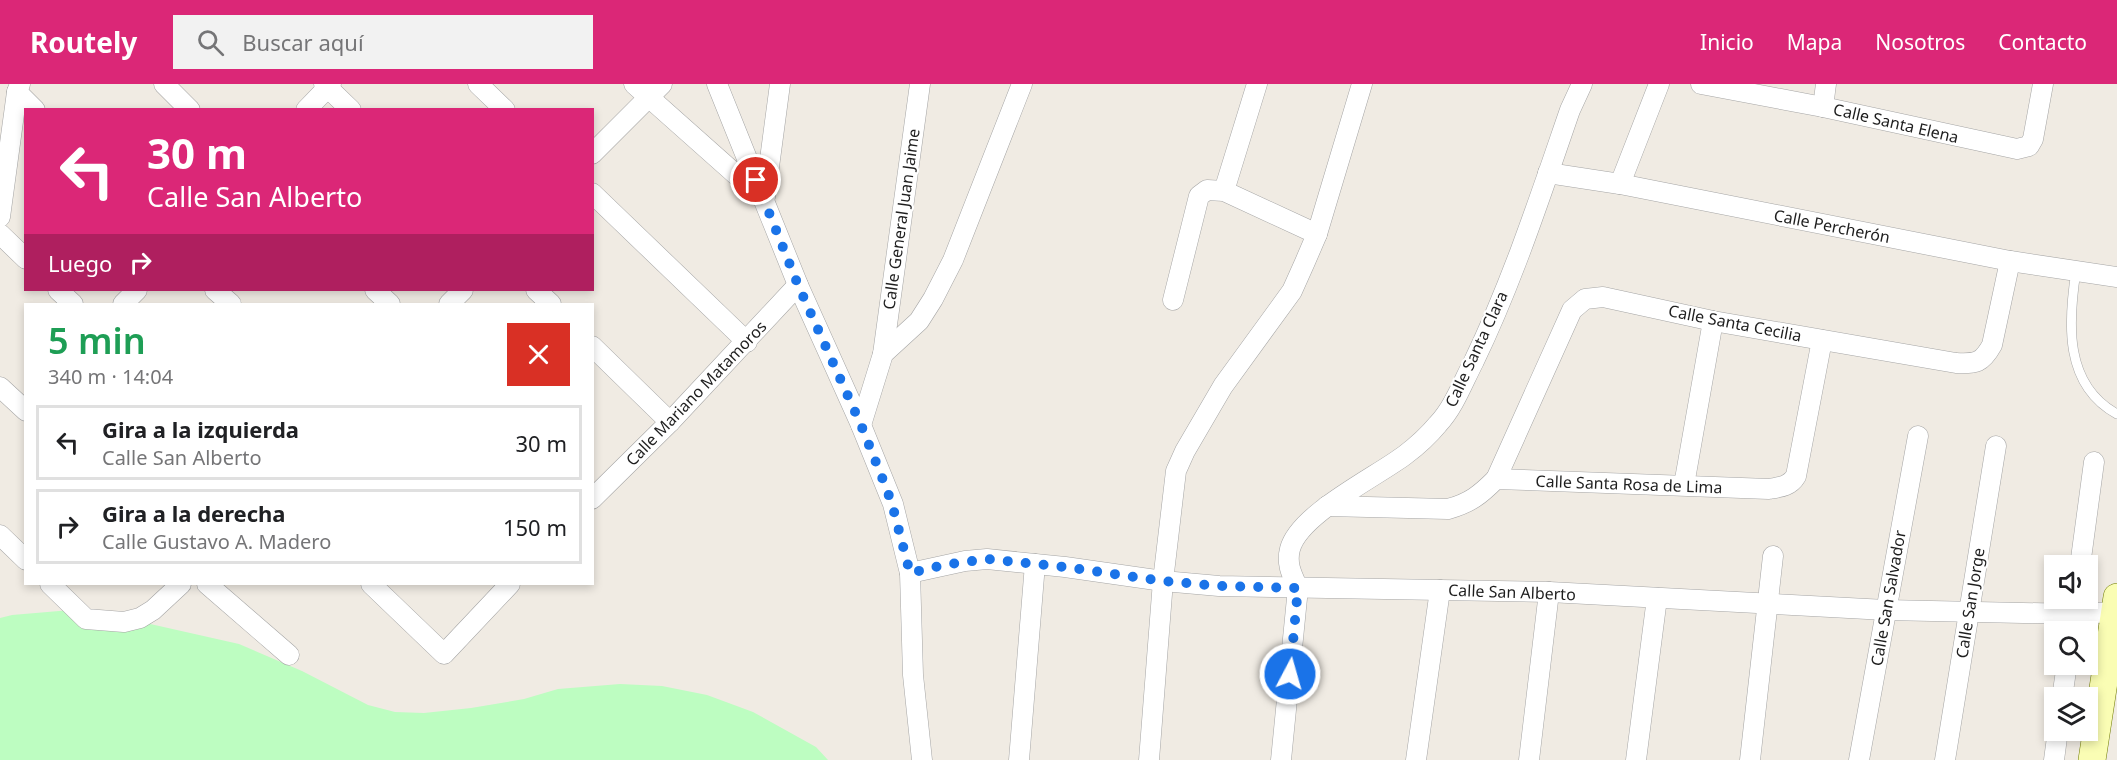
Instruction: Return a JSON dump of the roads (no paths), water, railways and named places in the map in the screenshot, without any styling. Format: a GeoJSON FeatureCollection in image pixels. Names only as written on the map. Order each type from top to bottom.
{"type":"FeatureCollection","features":[{"type":"Feature","properties":{"kind":"main road"},"geometry":{"type":"LineString","coordinates":[[2092,760],[2113,652],[2116,607]]}},
{"type":"Feature","properties":{"kind":"street"},"geometry":{"type":"LineString","coordinates":[[164,84],[188,108]]}},
{"type":"Feature","properties":{"kind":"street"},"geometry":{"type":"LineString","coordinates":[[478,84],[503,108]]}},
{"type":"Feature","properties":{"kind":"street"},"geometry":{"type":"LineString","coordinates":[[634,84],[656,91],[764,199]]}},
{"type":"Feature","properties":{"kind":"street"},"geometry":{"type":"LineString","coordinates":[[717,84],[798,285],[861,425],[892,504],[910,573],[913,675],[922,760]]}},
{"type":"Feature","properties":{"kind":"street"},"geometry":{"type":"LineString","coordinates":[[764,199],[780,84]]}},
{"type":"Feature","properties":{"kind":"street","name":"Calle General Juan Jaime"},"geometry":{"type":"LineString","coordinates":[[861,425],[883,354],[920,84]]}},
{"type":"Feature","properties":{"kind":"street"},"geometry":{"type":"LineString","coordinates":[[883,354],[919,321],[933,299],[974,211],[1022,84]]}},
{"type":"Feature","properties":{"kind":"street"},"geometry":{"type":"LineString","coordinates":[[1224,191],[1257,84]]}},
{"type":"Feature","properties":{"kind":"street"},"geometry":{"type":"LineString","coordinates":[[1149,760],[1163,581],[1176,471],[1223,386],[1292,291],[1317,234],[1362,84]]}},
{"type":"Feature","properties":{"kind":"street","name":"Calle Santa Clara"},"geometry":{"type":"LineString","coordinates":[[1298,588],[1290,571],[1288,559],[1290,546],[1299,532],[1327,506],[1405,455],[1440,422],[1456,397],[1503,294],[1570,110],[1582,84]]}},
{"type":"Feature","properties":{"kind":"street"},"geometry":{"type":"LineString","coordinates":[[1620,184],[1659,84]]}},
{"type":"Feature","properties":{"kind":"street","name":"Calle Santa Elena"},"geometry":{"type":"LineString","coordinates":[[1701,84],[1823,107],[2017,149],[2029,146],[2032,139],[2043,84]]}},
{"type":"Feature","properties":{"kind":"street"},"geometry":{"type":"LineString","coordinates":[[1823,107],[1826,84]]}},
{"type":"Feature","properties":{"kind":"street"},"geometry":{"type":"LineString","coordinates":[[308,108],[328,85],[349,108]]}},
{"type":"Feature","properties":{"kind":"street"},"geometry":{"type":"LineString","coordinates":[[19,88],[34,108]]}},
{"type":"Feature","properties":{"kind":"street"},"geometry":{"type":"LineString","coordinates":[[0,217],[19,88]]}},
{"type":"Feature","properties":{"kind":"street"},"geometry":{"type":"LineString","coordinates":[[594,152],[656,91]]}},
{"type":"Feature","properties":{"kind":"street","name":"Calle Percherón"},"geometry":{"type":"LineString","coordinates":[[1548,173],[1620,184],[2010,261],[2117,277]]}},
{"type":"Feature","properties":{"kind":"street"},"geometry":{"type":"LineString","coordinates":[[1173,300],[1199,196],[1207,190],[1224,191],[1317,234]]}},
{"type":"Feature","properties":{"kind":"street"},"geometry":{"type":"LineString","coordinates":[[594,195],[747,342]]}},
{"type":"Feature","properties":{"kind":"street"},"geometry":{"type":"LineString","coordinates":[[0,234],[24,257]]}},
{"type":"Feature","properties":{"kind":"street","name":"Calle Santa Cecilia"},"geometry":{"type":"LineString","coordinates":[[1496,479],[1572,310],[1585,299],[1603,297],[1713,321],[1822,340],[1956,363],[1978,362],[1986,357],[1992,345],[2010,261]]}},
{"type":"Feature","properties":{"kind":"street","name":"Calle Mariano Matamoros"},"geometry":{"type":"LineString","coordinates":[[594,495],[670,422],[798,285]]}},
{"type":"Feature","properties":{"kind":"street"},"geometry":{"type":"LineString","coordinates":[[59,291],[73,303]]}},
{"type":"Feature","properties":{"kind":"street"},"geometry":{"type":"LineString","coordinates":[[124,303],[136,291]]}},
{"type":"Feature","properties":{"kind":"street"},"geometry":{"type":"LineString","coordinates":[[216,291],[230,303]]}},
{"type":"Feature","properties":{"kind":"street"},"geometry":{"type":"LineString","coordinates":[[376,291],[389,303]]}},
{"type":"Feature","properties":{"kind":"street"},"geometry":{"type":"LineString","coordinates":[[450,303],[462,291]]}},
{"type":"Feature","properties":{"kind":"street"},"geometry":{"type":"LineString","coordinates":[[537,291],[550,303]]}},
{"type":"Feature","properties":{"kind":"street"},"geometry":{"type":"LineString","coordinates":[[1684,485],[1713,321]]}},
{"type":"Feature","properties":{"kind":"street","name":"Calle Santa Rosa de Lima"},"geometry":{"type":"LineString","coordinates":[[1496,479],[1769,489],[1787,485],[1797,476],[1822,340]]}},
{"type":"Feature","properties":{"kind":"street"},"geometry":{"type":"LineString","coordinates":[[594,347],[670,422]]}},
{"type":"Feature","properties":{"kind":"street"},"geometry":{"type":"LineString","coordinates":[[0,387],[24,407]]}},
{"type":"Feature","properties":{"kind":"street","name":"Calle San Salvador"},"geometry":{"type":"LineString","coordinates":[[1859,760],[1918,436]]}},
{"type":"Feature","properties":{"kind":"street","name":"Calle San Jorge"},"geometry":{"type":"LineString","coordinates":[[1945,760],[1996,446]]}},
{"type":"Feature","properties":{"kind":"street"},"geometry":{"type":"LineString","coordinates":[[2081,555],[2094,462]]}},
{"type":"Feature","properties":{"kind":"street"},"geometry":{"type":"LineString","coordinates":[[1327,506],[1448,509],[1478,497],[1496,479]]}},
{"type":"Feature","properties":{"kind":"street"},"geometry":{"type":"LineString","coordinates":[[0,535],[24,558]]}},
{"type":"Feature","properties":{"kind":"street"},"geometry":{"type":"LineString","coordinates":[[1750,760],[1773,556]]}},
{"type":"Feature","properties":{"kind":"street","name":"Calle San Alberto"},"geometry":{"type":"LineString","coordinates":[[910,573],[987,559],[1219,586],[1549,592],[1886,610],[2074,615],[2116,607]]}},
{"type":"Feature","properties":{"kind":"street"},"geometry":{"type":"LineString","coordinates":[[1019,760],[1035,564]]}},
{"type":"Feature","properties":{"kind":"street"},"geometry":{"type":"LineString","coordinates":[[51,585],[86,619],[124,622],[140,618],[153,610],[180,585]]}},
{"type":"Feature","properties":{"kind":"street"},"geometry":{"type":"LineString","coordinates":[[208,585],[289,655]]}},
{"type":"Feature","properties":{"kind":"street"},"geometry":{"type":"LineString","coordinates":[[372,585],[444,654],[509,585]]}},
{"type":"Feature","properties":{"kind":"street"},"geometry":{"type":"LineString","coordinates":[[1281,760],[1298,588]]}},
{"type":"Feature","properties":{"kind":"street"},"geometry":{"type":"LineString","coordinates":[[1416,760],[1440,590]]}},
{"type":"Feature","properties":{"kind":"street"},"geometry":{"type":"LineString","coordinates":[[1529,760],[1549,592]]}},
{"type":"Feature","properties":{"kind":"street"},"geometry":{"type":"LineString","coordinates":[[1636,760],[1657,598]]}},
{"type":"Feature","properties":{"kind":"street"},"geometry":{"type":"LineString","coordinates":[[2054,760],[2057,741]]}},
{"type":"Feature","properties":{"kind":"lane"},"geometry":{"type":"LineString","coordinates":[[2076,271],[2071,305],[2074,354],[2080,375],[2096,400],[2117,414]]}}]}
